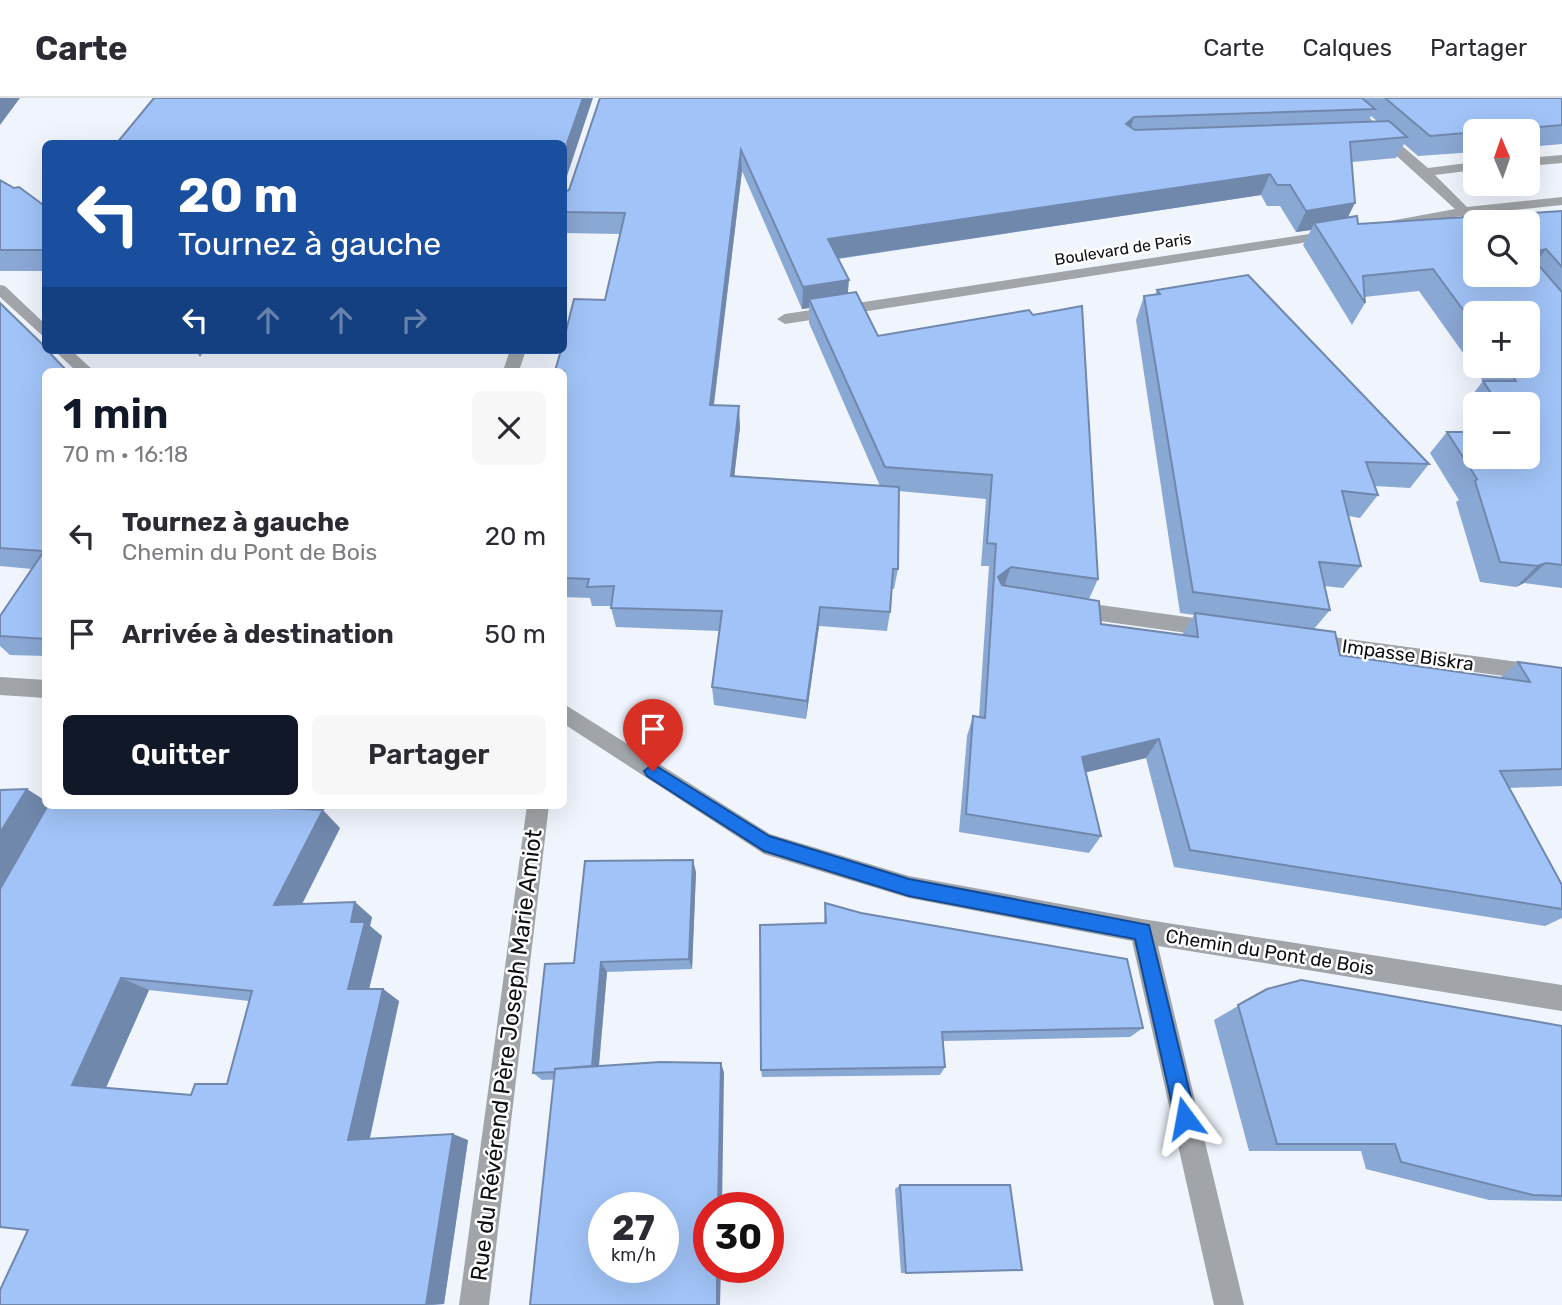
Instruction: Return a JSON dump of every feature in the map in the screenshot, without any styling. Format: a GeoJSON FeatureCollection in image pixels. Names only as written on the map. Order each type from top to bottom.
{"type":"FeatureCollection","features":[{"type":"Feature","properties":{"kind":"street"},"geometry":{"type":"LineString","coordinates":[[1339,98],[1372,135],[1425,172],[1464,210]]}},
{"type":"Feature","properties":{"kind":"street"},"geometry":{"type":"LineString","coordinates":[[1540,161],[1562,159]]}},
{"type":"Feature","properties":{"kind":"street"},"geometry":{"type":"LineString","coordinates":[[1425,172],[1463,167]]}},
{"type":"Feature","properties":{"kind":"street"},"geometry":{"type":"LineString","coordinates":[[1487,210],[1494,206],[1562,201]]}},
{"type":"Feature","properties":{"kind":"street"},"geometry":{"type":"LineString","coordinates":[[1377,227],[1463,219]]}},
{"type":"Feature","properties":{"kind":"street","name":"Boulevard de Paris"},"geometry":{"type":"LineString","coordinates":[[785,319],[1349,231]]}},
{"type":"Feature","properties":{"kind":"street"},"geometry":{"type":"LineString","coordinates":[[0,289],[42,330]]}},
{"type":"Feature","properties":{"kind":"street"},"geometry":{"type":"LineString","coordinates":[[67,354],[83,368]]}},
{"type":"Feature","properties":{"kind":"street"},"geometry":{"type":"LineString","coordinates":[[1044,605],[1235,631]]}},
{"type":"Feature","properties":{"kind":"street","name":"Impasse Biskra"},"geometry":{"type":"LineString","coordinates":[[1290,639],[1562,676]]}},
{"type":"Feature","properties":{"kind":"street"},"geometry":{"type":"LineString","coordinates":[[0,686],[42,689]]}},
{"type":"Feature","properties":{"kind":"street","name":"Chemin du Pont de Bois"},"geometry":{"type":"LineString","coordinates":[[567,715],[764,843],[909,887],[1142,931],[1562,998]]}},
{"type":"Feature","properties":{"kind":"street","name":"Rue du Révérend Père Joseph Marie Amiot"},"geometry":{"type":"LineString","coordinates":[[474,1305],[537,809]]}},
{"type":"Feature","properties":{"kind":"street"},"geometry":{"type":"LineString","coordinates":[[1142,931],[1229,1305]]}},
{"type":"Feature","properties":{"kind":"building"},"geometry":{"type":"Polygon","coordinates":[[[154,98],[583,98],[567,143],[567,140],[119,140],[154,98]]]}},
{"type":"Feature","properties":{"kind":"building"},"geometry":{"type":"Polygon","coordinates":[[[600,98],[1362,98],[1375,109],[1134,117],[1126,124],[1135,130],[1389,121],[1407,137],[1350,142],[1355,203],[1306,211],[1290,185],[1277,185],[1270,174],[828,239],[849,280],[803,287],[741,150],[710,405],[739,406],[731,476],[899,487],[898,569],[893,569],[890,612],[820,607],[807,701],[712,687],[722,611],[611,608],[614,586],[587,587],[589,579],[567,578],[567,368],[556,368],[560,354],[567,354],[567,327],[574,299],[605,300],[625,213],[567,212],[569,190],[600,98]]]}},
{"type":"Feature","properties":{"kind":"building"},"geometry":{"type":"Polygon","coordinates":[[[1385,98],[1562,98],[1562,125],[1540,127],[1540,119],[1463,119],[1463,133],[1430,136],[1385,98]]]}},
{"type":"Feature","properties":{"kind":"building"},"geometry":{"type":"Polygon","coordinates":[[[0,180],[14,188],[19,187],[42,204],[42,250],[0,250],[0,180]]]}},
{"type":"Feature","properties":{"kind":"building"},"geometry":{"type":"Polygon","coordinates":[[[1562,211],[1562,267],[1546,249],[1540,250],[1540,212],[1562,211]]]}},
{"type":"Feature","properties":{"kind":"building"},"geometry":{"type":"Polygon","coordinates":[[[1357,216],[1358,224],[1463,217],[1463,287],[1540,287],[1540,267],[1562,292],[1562,565],[1546,563],[1537,566],[1500,562],[1475,481],[1477,479],[1471,469],[1540,469],[1540,392],[1490,392],[1483,381],[1540,378],[1540,301],[1463,301],[1463,310],[1433,269],[1363,276],[1365,303],[1314,223],[1357,216]]]}},
{"type":"Feature","properties":{"kind":"building"},"geometry":{"type":"Polygon","coordinates":[[[1248,275],[1429,464],[1366,462],[1378,495],[1342,491],[1361,566],[1319,562],[1330,610],[1193,592],[1144,296],[1160,294],[1157,290],[1248,275]]]}},
{"type":"Feature","properties":{"kind":"building"},"geometry":{"type":"Polygon","coordinates":[[[856,292],[878,336],[1029,310],[1033,315],[1082,306],[1098,579],[1011,567],[998,577],[1002,585],[1099,601],[1101,624],[1198,637],[1195,613],[1335,632],[1340,655],[1530,682],[1518,662],[1562,668],[1562,769],[1500,771],[1562,885],[1562,909],[1190,850],[1159,739],[1082,757],[1101,836],[966,814],[973,716],[985,718],[996,544],[987,543],[992,475],[885,467],[809,299],[856,292]]]}},
{"type":"Feature","properties":{"kind":"building"},"geometry":{"type":"Polygon","coordinates":[[[0,303],[42,344],[42,354],[51,354],[64,368],[42,368],[42,551],[0,548],[0,303]]]}},
{"type":"Feature","properties":{"kind":"building"},"geometry":{"type":"Polygon","coordinates":[[[1447,432],[1463,432],[1463,457],[1447,432]]]}},
{"type":"Feature","properties":{"kind":"building"},"geometry":{"type":"Polygon","coordinates":[[[42,554],[42,639],[0,636],[0,616],[42,554]]]}},
{"type":"Feature","properties":{"kind":"building"},"geometry":{"type":"Polygon","coordinates":[[[27,789],[0,833],[0,790],[27,789]]]}},
{"type":"Feature","properties":{"kind":"building"},"geometry":{"type":"Polygon","coordinates":[[[46,809],[323,810],[274,905],[355,902],[351,922],[365,922],[348,989],[383,989],[348,1140],[453,1134],[426,1305],[0,1305],[0,1290],[28,1230],[0,1227],[0,889],[46,809]],[[121,978],[72,1085],[191,1095],[195,1084],[227,1084],[252,991],[121,978]]]}},
{"type":"Feature","properties":{"kind":"building"},"geometry":{"type":"Polygon","coordinates":[[[693,860],[689,959],[601,962],[592,1066],[533,1073],[545,964],[574,963],[585,861],[693,860]]]}},
{"type":"Feature","properties":{"kind":"building"},"geometry":{"type":"Polygon","coordinates":[[[825,903],[861,913],[1127,959],[1143,1028],[942,1032],[945,1067],[761,1070],[760,925],[826,923],[825,903]]]}},
{"type":"Feature","properties":{"kind":"building"},"geometry":{"type":"Polygon","coordinates":[[[1301,980],[1562,1026],[1562,1196],[1533,1195],[1401,1162],[1395,1144],[1277,1144],[1238,1005],[1267,989],[1301,980]]]}},
{"type":"Feature","properties":{"kind":"building"},"geometry":{"type":"Polygon","coordinates":[[[660,1062],[721,1063],[718,1192],[693,1192],[693,1283],[717,1283],[717,1305],[530,1305],[555,1069],[660,1062]]]}},
{"type":"Feature","properties":{"kind":"building"},"geometry":{"type":"Polygon","coordinates":[[[900,1185],[1010,1185],[1022,1270],[906,1273],[900,1185]]]}},
{"type":"Feature","properties":{"kind":"route"},"geometry":{"type":"LineString","coordinates":[[653,771],[764,843],[909,887],[1142,931],[1185,1118]]}}]}
